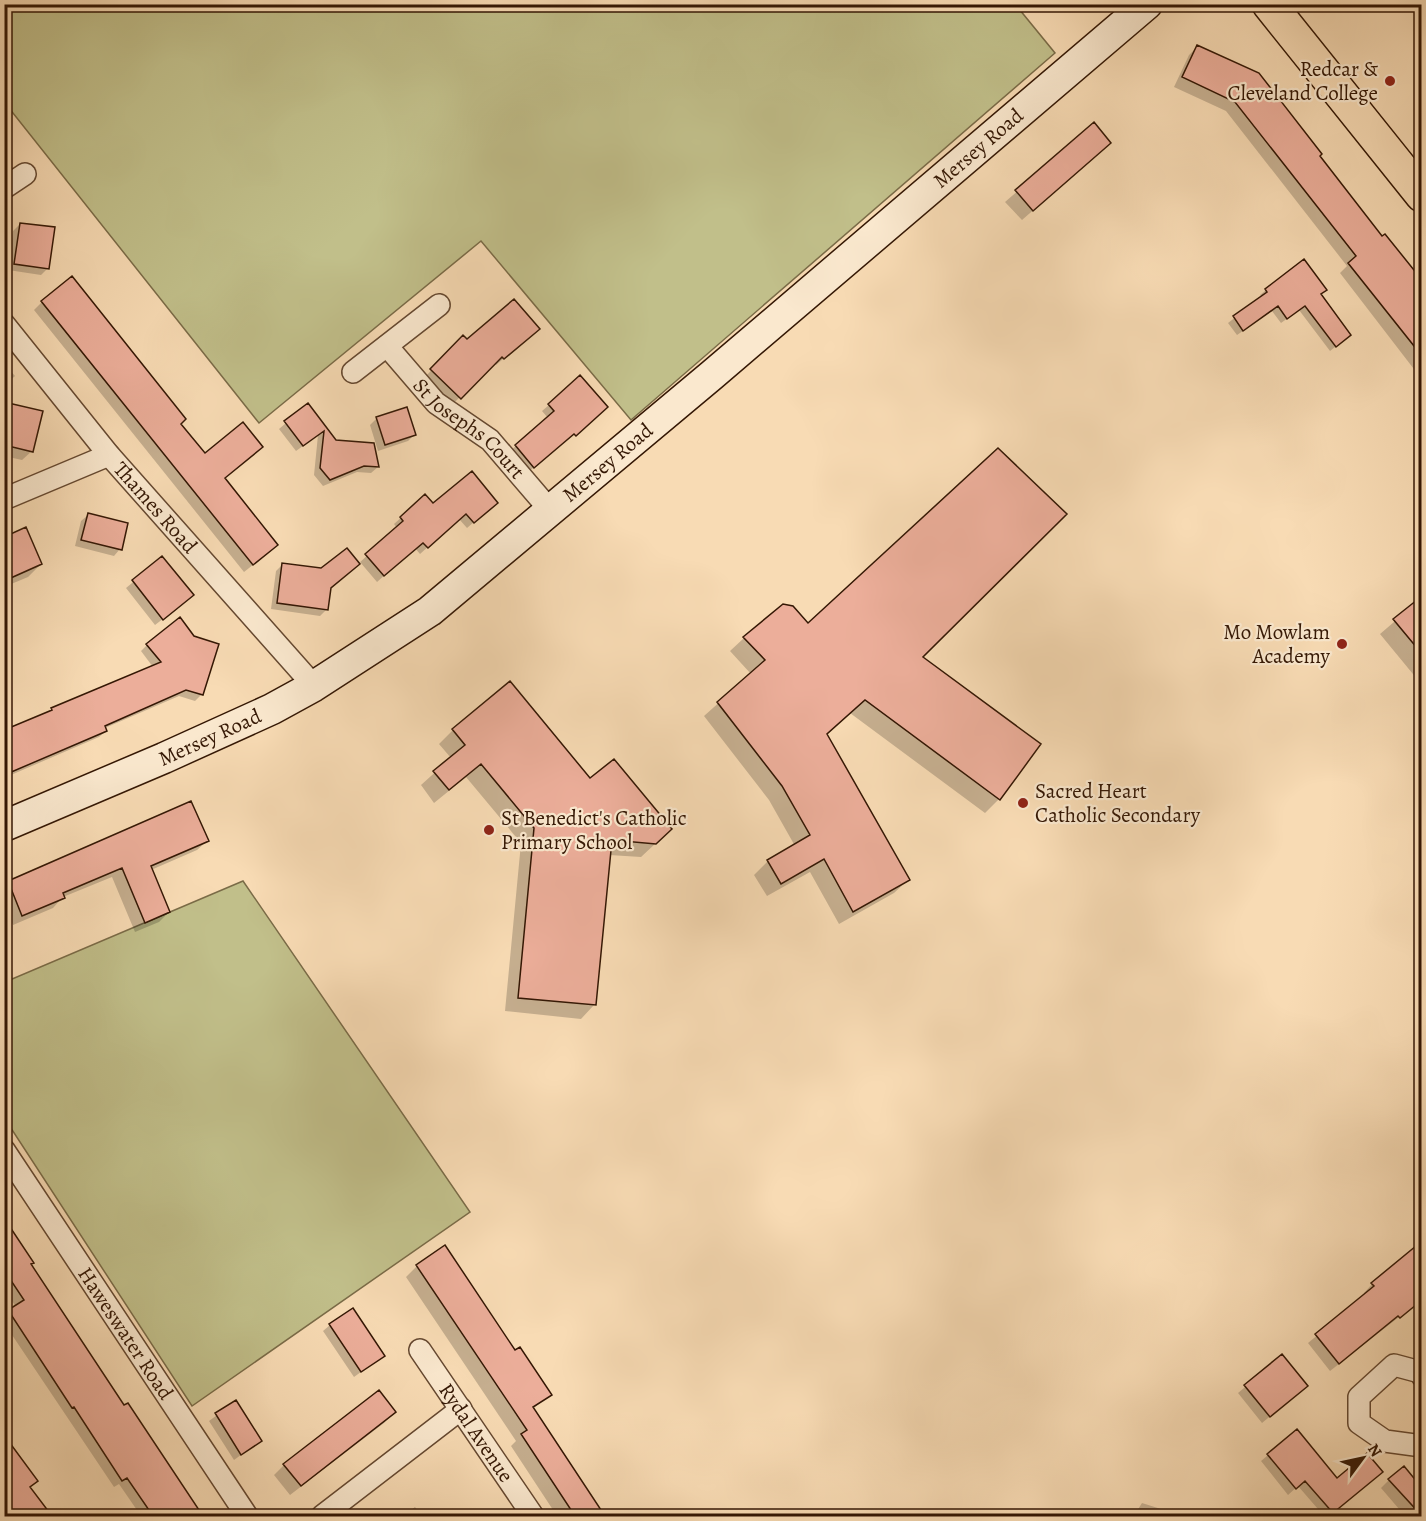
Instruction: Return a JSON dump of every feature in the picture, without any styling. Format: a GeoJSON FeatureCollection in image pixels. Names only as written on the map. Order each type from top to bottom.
{"type":"FeatureCollection","features":[{"type":"Feature","properties":{"kind":"main road"},"geometry":{"type":"LineString","coordinates":[[1269,4],[1422,195]]}},
{"type":"Feature","properties":{"kind":"street","name":"Mersey Road"},"geometry":{"type":"LineString","coordinates":[[4,826],[272,709],[315,686],[430,611],[734,356],[1147,4]]}},
{"type":"Feature","properties":{"kind":"street"},"geometry":{"type":"LineString","coordinates":[[4,188],[25,174]]}},
{"type":"Feature","properties":{"kind":"street"},"geometry":{"type":"LineString","coordinates":[[353,372],[440,305]]}},
{"type":"Feature","properties":{"kind":"street","name":"Thames Road"},"geometry":{"type":"LineString","coordinates":[[4,324],[110,455],[315,686]]}},
{"type":"Feature","properties":{"kind":"street","name":"St Josephs Court"},"geometry":{"type":"LineString","coordinates":[[387,346],[436,403],[490,440],[550,510]]}},
{"type":"Feature","properties":{"kind":"street"},"geometry":{"type":"LineString","coordinates":[[4,499],[110,455]]}},
{"type":"Feature","properties":{"kind":"street","name":"Haweswater Road"},"geometry":{"type":"LineString","coordinates":[[4,1150],[247,1516]]}},
{"type":"Feature","properties":{"kind":"street","name":"Rydal Avenue"},"geometry":{"type":"LineString","coordinates":[[420,1350],[533,1516]]}},
{"type":"Feature","properties":{"kind":"street"},"geometry":{"type":"LineString","coordinates":[[1422,1376],[1420,1372],[1394,1365],[1359,1397],[1359,1423],[1385,1442],[1422,1446]]}},
{"type":"Feature","properties":{"kind":"street"},"geometry":{"type":"LineString","coordinates":[[322,1516],[461,1408]]}},
{"type":"Feature","properties":{"kind":"shaded area"},"geometry":{"type":"Polygon","coordinates":[[[5,4],[1015,4],[1055,53],[631,420],[481,241],[259,423],[5,103],[5,4]]]}},
{"type":"Feature","properties":{"kind":"shaded area"},"geometry":{"type":"Polygon","coordinates":[[[243,881],[470,1212],[192,1406],[5,1119],[5,982],[243,881]]]}},
{"type":"Feature","properties":{"kind":"building"},"geometry":{"type":"Polygon","coordinates":[[[1197,45],[1259,73],[1382,236],[1385,234],[1422,280],[1422,356],[1348,263],[1356,256],[1235,102],[1182,77],[1197,45]]]}},
{"type":"Feature","properties":{"kind":"building"},"geometry":{"type":"Polygon","coordinates":[[[1094,122],[1111,143],[1033,211],[1015,190],[1094,122]]]}},
{"type":"Feature","properties":{"kind":"building"},"geometry":{"type":"Polygon","coordinates":[[[20,223],[55,227],[49,269],[14,264],[20,223]]]}},
{"type":"Feature","properties":{"kind":"building"},"geometry":{"type":"Polygon","coordinates":[[[1304,259],[1327,290],[1321,294],[1351,335],[1336,347],[1305,306],[1287,319],[1278,306],[1243,331],[1233,316],[1267,292],[1265,289],[1304,259]]]}},
{"type":"Feature","properties":{"kind":"building"},"geometry":{"type":"Polygon","coordinates":[[[72,276],[186,419],[181,424],[205,453],[243,422],[263,447],[225,478],[278,545],[253,565],[41,301],[72,276]]]}},
{"type":"Feature","properties":{"kind":"building"},"geometry":{"type":"Polygon","coordinates":[[[514,299],[540,329],[504,359],[502,357],[461,399],[430,369],[463,335],[467,339],[514,299]]]}},
{"type":"Feature","properties":{"kind":"building"},"geometry":{"type":"Polygon","coordinates":[[[580,375],[608,407],[576,436],[574,434],[534,468],[515,445],[554,411],[548,404],[580,375]]]}},
{"type":"Feature","properties":{"kind":"building"},"geometry":{"type":"Polygon","coordinates":[[[4,402],[43,411],[33,452],[4,445],[4,402]]]}},
{"type":"Feature","properties":{"kind":"building"},"geometry":{"type":"Polygon","coordinates":[[[308,403],[336,440],[374,443],[379,467],[364,466],[330,480],[320,468],[324,431],[303,446],[284,421],[308,403]]]}},
{"type":"Feature","properties":{"kind":"building"},"geometry":{"type":"Polygon","coordinates":[[[407,407],[416,435],[385,445],[376,417],[407,407]]]}},
{"type":"Feature","properties":{"kind":"building"},"geometry":{"type":"Polygon","coordinates":[[[998,448],[1067,514],[923,657],[1041,744],[1000,800],[865,700],[827,734],[910,880],[853,912],[824,859],[781,884],[767,860],[810,835],[782,786],[717,702],[765,660],[743,637],[783,604],[793,606],[808,623],[998,448]]]}},
{"type":"Feature","properties":{"kind":"building"},"geometry":{"type":"Polygon","coordinates":[[[472,471],[498,503],[474,523],[466,514],[428,548],[423,543],[384,576],[365,554],[403,521],[400,517],[425,494],[433,503],[472,471]]]}},
{"type":"Feature","properties":{"kind":"building"},"geometry":{"type":"Polygon","coordinates":[[[88,513],[128,523],[122,550],[81,540],[88,513]]]}},
{"type":"Feature","properties":{"kind":"building"},"geometry":{"type":"Polygon","coordinates":[[[26,527],[42,564],[4,581],[4,537],[26,527]]]}},
{"type":"Feature","properties":{"kind":"building"},"geometry":{"type":"Polygon","coordinates":[[[347,548],[360,564],[331,588],[328,610],[277,603],[282,563],[321,568],[347,548]]]}},
{"type":"Feature","properties":{"kind":"building"},"geometry":{"type":"Polygon","coordinates":[[[162,556],[194,595],[163,620],[132,580],[162,556]]]}},
{"type":"Feature","properties":{"kind":"building"},"geometry":{"type":"Polygon","coordinates":[[[1422,596],[1422,654],[1393,619],[1422,596]]]}},
{"type":"Feature","properties":{"kind":"building"},"geometry":{"type":"Polygon","coordinates":[[[180,617],[194,636],[219,644],[203,695],[186,690],[105,726],[107,731],[9,773],[4,763],[4,730],[161,662],[146,644],[180,617]]]}},
{"type":"Feature","properties":{"kind":"building"},"geometry":{"type":"Polygon","coordinates":[[[510,681],[590,778],[614,759],[672,829],[656,844],[612,840],[596,1005],[518,998],[534,828],[481,764],[449,790],[433,771],[465,745],[452,729],[510,681]]]}},
{"type":"Feature","properties":{"kind":"building"},"geometry":{"type":"Polygon","coordinates":[[[191,801],[209,841],[151,866],[170,912],[145,923],[122,868],[63,893],[65,898],[22,916],[8,881],[191,801]]]}},
{"type":"Feature","properties":{"kind":"building"},"geometry":{"type":"Polygon","coordinates":[[[4,1218],[34,1263],[31,1264],[124,1405],[128,1403],[203,1516],[153,1516],[127,1478],[122,1481],[74,1407],[72,1408],[8,1310],[24,1300],[4,1270],[4,1218]]]}},
{"type":"Feature","properties":{"kind":"building"},"geometry":{"type":"Polygon","coordinates":[[[1422,1241],[1422,1300],[1400,1318],[1398,1316],[1339,1364],[1315,1334],[1374,1286],[1371,1283],[1422,1241]]]}},
{"type":"Feature","properties":{"kind":"building"},"geometry":{"type":"Polygon","coordinates":[[[445,1245],[515,1350],[520,1347],[552,1395],[533,1407],[605,1516],[575,1516],[521,1434],[527,1430],[416,1265],[445,1245]]]}},
{"type":"Feature","properties":{"kind":"building"},"geometry":{"type":"Polygon","coordinates":[[[353,1308],[385,1356],[361,1372],[329,1324],[353,1308]]]}},
{"type":"Feature","properties":{"kind":"building"},"geometry":{"type":"Polygon","coordinates":[[[1282,1354],[1308,1386],[1270,1417],[1244,1385],[1282,1354]]]}},
{"type":"Feature","properties":{"kind":"building"},"geometry":{"type":"Polygon","coordinates":[[[379,1390],[396,1412],[301,1486],[283,1464],[379,1390]]]}},
{"type":"Feature","properties":{"kind":"building"},"geometry":{"type":"Polygon","coordinates":[[[236,1400],[262,1441],[241,1455],[215,1413],[236,1400]]]}},
{"type":"Feature","properties":{"kind":"building"},"geometry":{"type":"Polygon","coordinates":[[[1297,1429],[1337,1478],[1367,1453],[1383,1472],[1333,1513],[1305,1481],[1296,1489],[1267,1454],[1297,1429]]]}},
{"type":"Feature","properties":{"kind":"building"},"geometry":{"type":"Polygon","coordinates":[[[4,1435],[38,1481],[30,1487],[52,1516],[16,1516],[4,1500],[4,1435]]]}},
{"type":"Feature","properties":{"kind":"building"},"geometry":{"type":"Polygon","coordinates":[[[1404,1466],[1422,1488],[1422,1516],[1388,1479],[1404,1466]]]}},
{"type":"Feature","properties":{"kind":"place","name":"Redcar & Cleveland College"},"geometry":{"type":"Point","coordinates":[1390,81]}},
{"type":"Feature","properties":{"kind":"place","name":"Mo Mowlam Academy"},"geometry":{"type":"Point","coordinates":[1342,644]}},
{"type":"Feature","properties":{"kind":"place","name":"Sacred Heart Catholic Secondary"},"geometry":{"type":"Point","coordinates":[1023,803]}},
{"type":"Feature","properties":{"kind":"place","name":"St Benedict's Catholic Primary School"},"geometry":{"type":"Point","coordinates":[489,830]}}]}
